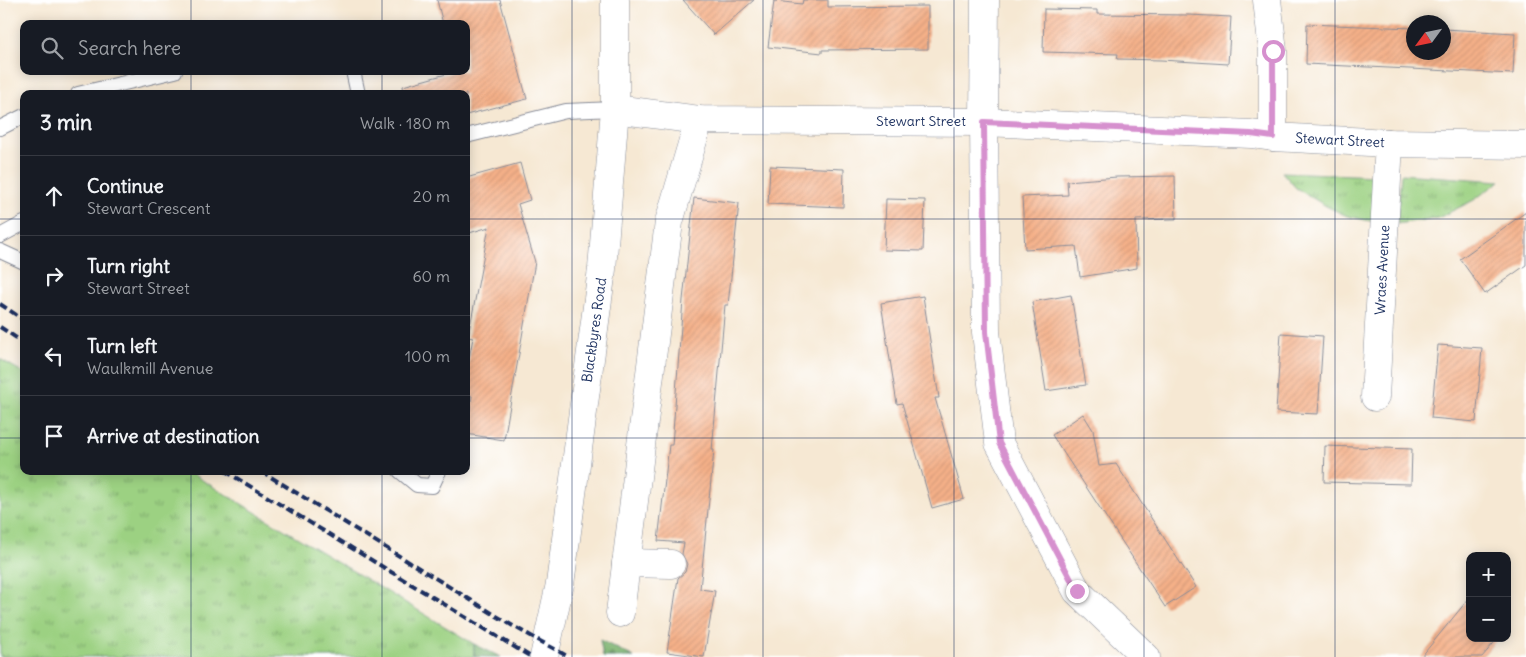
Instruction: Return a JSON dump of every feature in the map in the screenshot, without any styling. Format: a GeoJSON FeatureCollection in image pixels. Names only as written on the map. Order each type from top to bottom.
{"type":"FeatureCollection","features":[{"type":"Feature","properties":{"kind":"street","name":"Blackbyres Road"},"geometry":{"type":"LineString","coordinates":[[544,657],[560,584],[602,269],[615,110],[616,0]]}},
{"type":"Feature","properties":{"kind":"street"},"geometry":{"type":"LineString","coordinates":[[985,0],[986,332],[999,443],[1077,591],[1146,657]]}},
{"type":"Feature","properties":{"kind":"street"},"geometry":{"type":"LineString","coordinates":[[1267,0],[1273,51],[1273,137]]}},
{"type":"Feature","properties":{"kind":"street","name":"Stewart Street"},"geometry":{"type":"LineString","coordinates":[[615,110],[699,120],[984,122],[1251,134],[1273,137],[1389,143],[1526,146]]}},
{"type":"Feature","properties":{"kind":"street"},"geometry":{"type":"LineString","coordinates":[[620,613],[669,222],[699,120]]}},
{"type":"Feature","properties":{"kind":"street","name":"Wraes Avenue"},"geometry":{"type":"LineString","coordinates":[[1375,397],[1389,143]]}},
{"type":"Feature","properties":{"kind":"street"},"geometry":{"type":"LineString","coordinates":[[626,562],[671,564]]}},
{"type":"Feature","properties":{"kind":"lane"},"geometry":{"type":"LineString","coordinates":[[95,90],[159,75]]}},
{"type":"Feature","properties":{"kind":"lane"},"geometry":{"type":"LineString","coordinates":[[354,75],[357,90]]}},
{"type":"Feature","properties":{"kind":"lane"},"geometry":{"type":"LineString","coordinates":[[470,135],[566,111],[615,110]]}},
{"type":"Feature","properties":{"kind":"lane"},"geometry":{"type":"LineString","coordinates":[[0,128],[20,118]]}},
{"type":"Feature","properties":{"kind":"lane"},"geometry":{"type":"LineString","coordinates":[[0,236],[20,225]]}},
{"type":"Feature","properties":{"kind":"lane"},"geometry":{"type":"LineString","coordinates":[[0,251],[20,260]]}},
{"type":"Feature","properties":{"kind":"lane"},"geometry":{"type":"LineString","coordinates":[[405,475],[416,485],[432,486],[437,475]]}},
{"type":"Feature","properties":{"kind":"green space"},"geometry":{"type":"Polygon","coordinates":[[[1282,172],[1376,176],[1374,222],[1347,216],[1326,206],[1296,188],[1282,172]]]}},
{"type":"Feature","properties":{"kind":"green space"},"geometry":{"type":"Polygon","coordinates":[[[1401,174],[1500,181],[1474,200],[1438,218],[1397,224],[1401,174]]]}},
{"type":"Feature","properties":{"kind":"green space"},"geometry":{"type":"Polygon","coordinates":[[[0,359],[20,371],[20,475],[194,475],[474,644],[474,657],[0,657],[0,359]]]}},
{"type":"Feature","properties":{"kind":"green space"},"geometry":{"type":"Polygon","coordinates":[[[600,640],[634,657],[603,657],[600,640]]]}},
{"type":"Feature","properties":{"kind":"green space"},"geometry":{"type":"Polygon","coordinates":[[[474,644],[501,657],[474,657],[474,644]]]}},
{"type":"Feature","properties":{"kind":"building"},"geometry":{"type":"Polygon","coordinates":[[[437,0],[500,0],[527,99],[470,114],[470,90],[404,90],[403,86],[443,75],[470,75],[470,20],[442,20],[437,0]]]}},
{"type":"Feature","properties":{"kind":"building"},"geometry":{"type":"Polygon","coordinates":[[[683,0],[754,0],[714,35],[683,0]]]}},
{"type":"Feature","properties":{"kind":"building"},"geometry":{"type":"Polygon","coordinates":[[[803,0],[828,0],[828,7],[928,6],[928,49],[822,50],[822,53],[768,47],[774,1],[802,4],[803,0]]]}},
{"type":"Feature","properties":{"kind":"building"},"geometry":{"type":"Polygon","coordinates":[[[1044,9],[1097,10],[1097,14],[1231,17],[1228,64],[1117,59],[1118,54],[1043,52],[1044,9]]]}},
{"type":"Feature","properties":{"kind":"building"},"geometry":{"type":"Polygon","coordinates":[[[1307,24],[1406,28],[1406,60],[1451,60],[1451,29],[1515,33],[1513,74],[1306,64],[1307,24]]]}},
{"type":"Feature","properties":{"kind":"building"},"geometry":{"type":"Polygon","coordinates":[[[520,163],[530,200],[518,204],[535,262],[504,440],[470,435],[472,396],[470,396],[470,353],[473,338],[470,337],[470,327],[489,227],[470,233],[470,177],[520,163]]]}},
{"type":"Feature","properties":{"kind":"building"},"geometry":{"type":"Polygon","coordinates":[[[770,166],[844,169],[843,207],[768,204],[770,166]]]}},
{"type":"Feature","properties":{"kind":"building"},"geometry":{"type":"Polygon","coordinates":[[[1175,176],[1176,219],[1136,220],[1137,268],[1080,277],[1076,246],[1025,249],[1022,197],[1068,195],[1067,181],[1117,177],[1175,176]]]}},
{"type":"Feature","properties":{"kind":"building"},"geometry":{"type":"Polygon","coordinates":[[[694,198],[739,203],[728,305],[725,305],[712,450],[714,450],[700,589],[715,591],[704,657],[667,652],[678,578],[685,572],[687,564],[682,554],[684,543],[658,541],[669,445],[672,445],[683,300],[694,198]]]}},
{"type":"Feature","properties":{"kind":"building"},"geometry":{"type":"Polygon","coordinates":[[[886,199],[925,200],[923,251],[884,250],[886,199]]]}},
{"type":"Feature","properties":{"kind":"building"},"geometry":{"type":"Polygon","coordinates":[[[1526,212],[1526,265],[1485,294],[1460,259],[1526,212]]]}},
{"type":"Feature","properties":{"kind":"building"},"geometry":{"type":"Polygon","coordinates":[[[1071,295],[1086,385],[1046,391],[1032,302],[1071,295]]]}},
{"type":"Feature","properties":{"kind":"building"},"geometry":{"type":"Polygon","coordinates":[[[923,296],[939,398],[935,398],[964,499],[932,508],[902,403],[897,404],[881,303],[923,296]]]}},
{"type":"Feature","properties":{"kind":"building"},"geometry":{"type":"Polygon","coordinates":[[[1281,333],[1323,336],[1318,414],[1276,412],[1281,333]]]}},
{"type":"Feature","properties":{"kind":"building"},"geometry":{"type":"Polygon","coordinates":[[[1438,345],[1482,348],[1476,422],[1431,418],[1438,345]]]}},
{"type":"Feature","properties":{"kind":"building"},"geometry":{"type":"Polygon","coordinates":[[[1083,414],[1093,430],[1099,466],[1116,464],[1196,587],[1165,607],[1052,435],[1083,414]]]}},
{"type":"Feature","properties":{"kind":"building"},"geometry":{"type":"Polygon","coordinates":[[[1325,446],[1412,449],[1411,484],[1324,482],[1325,446]]]}},
{"type":"Feature","properties":{"kind":"building"},"geometry":{"type":"Polygon","coordinates":[[[1466,602],[1466,642],[1495,642],[1482,657],[1421,657],[1466,602]]]}},
{"type":"Feature","properties":{"kind":"railway"},"geometry":{"type":"LineString","coordinates":[[0,304],[20,317]]}},
{"type":"Feature","properties":{"kind":"railway"},"geometry":{"type":"LineString","coordinates":[[0,327],[20,340]]}},
{"type":"Feature","properties":{"kind":"railway"},"geometry":{"type":"LineString","coordinates":[[232,475],[531,657]]}},
{"type":"Feature","properties":{"kind":"railway"},"geometry":{"type":"LineString","coordinates":[[268,475],[513,626],[569,657]]}},
{"type":"Feature","properties":{"kind":"route"},"geometry":{"type":"LineString","coordinates":[[1077,591],[999,443],[986,332],[984,122],[1251,134],[1273,137],[1273,51]]}}]}
